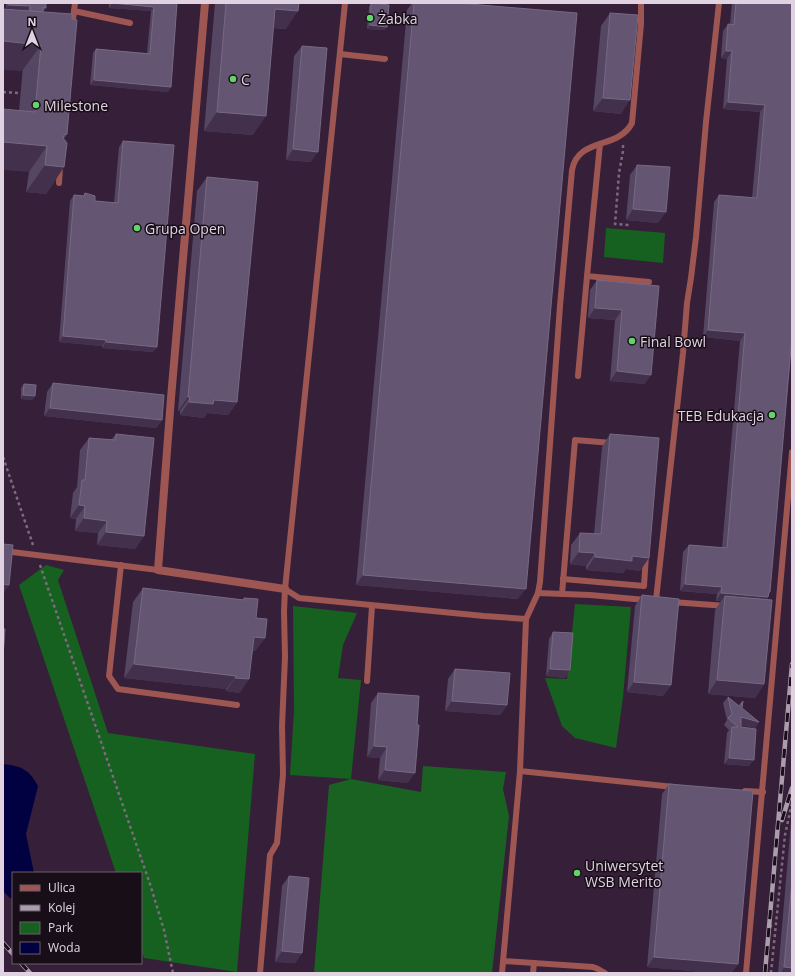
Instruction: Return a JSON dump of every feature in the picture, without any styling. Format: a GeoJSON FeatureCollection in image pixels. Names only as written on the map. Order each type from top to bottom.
{"type":"FeatureCollection","features":[{"type":"Feature","properties":{"kind":"street"},"geometry":{"type":"LineString","coordinates":[[205,3],[171,398],[158,570],[285,589]]}},
{"type":"Feature","properties":{"kind":"lane"},"geometry":{"type":"LineString","coordinates":[[71,36],[75,3]]}},
{"type":"Feature","properties":{"kind":"lane"},"geometry":{"type":"LineString","coordinates":[[260,973],[270,855],[278,843],[283,774],[282,726],[285,657],[285,589],[345,3]]}},
{"type":"Feature","properties":{"kind":"lane"},"geometry":{"type":"LineString","coordinates":[[502,973],[520,771],[526,619],[538,594],[560,306],[573,163],[577,156],[592,147],[622,136],[629,129],[632,123],[641,24],[641,3]]}},
{"type":"Feature","properties":{"kind":"lane"},"geometry":{"type":"LineString","coordinates":[[656,600],[683,353],[687,303],[696,236],[719,3]]}},
{"type":"Feature","properties":{"kind":"lane"},"geometry":{"type":"LineString","coordinates":[[74,12],[130,23]]}},
{"type":"Feature","properties":{"kind":"lane"},"geometry":{"type":"LineString","coordinates":[[340,54],[385,59]]}},
{"type":"Feature","properties":{"kind":"lane"},"geometry":{"type":"LineString","coordinates":[[578,376],[600,144]]}},
{"type":"Feature","properties":{"kind":"lane"},"geometry":{"type":"LineString","coordinates":[[59,183],[58,166],[61,158]]}},
{"type":"Feature","properties":{"kind":"lane"},"geometry":{"type":"LineString","coordinates":[[587,276],[648,282]]}},
{"type":"Feature","properties":{"kind":"lane"},"geometry":{"type":"LineString","coordinates":[[562,594],[575,440],[619,444]]}},
{"type":"Feature","properties":{"kind":"lane"},"geometry":{"type":"LineString","coordinates":[[746,973],[792,452]]}},
{"type":"Feature","properties":{"kind":"lane"},"geometry":{"type":"LineString","coordinates":[[12,552],[158,570]]}},
{"type":"Feature","properties":{"kind":"lane"},"geometry":{"type":"LineString","coordinates":[[563,579],[644,586],[646,552]]}},
{"type":"Feature","properties":{"kind":"lane"},"geometry":{"type":"LineString","coordinates":[[121,565],[109,676],[118,689],[237,705]]}},
{"type":"Feature","properties":{"kind":"lane"},"geometry":{"type":"LineString","coordinates":[[285,589],[299,598],[372,606],[526,619]]}},
{"type":"Feature","properties":{"kind":"lane"},"geometry":{"type":"LineString","coordinates":[[538,594],[562,594],[656,600],[732,607]]}},
{"type":"Feature","properties":{"kind":"lane"},"geometry":{"type":"LineString","coordinates":[[367,681],[372,606]]}},
{"type":"Feature","properties":{"kind":"lane"},"geometry":{"type":"LineString","coordinates":[[770,610],[778,610]]}},
{"type":"Feature","properties":{"kind":"lane"},"geometry":{"type":"LineString","coordinates":[[520,771],[660,787],[684,788]]}},
{"type":"Feature","properties":{"kind":"lane"},"geometry":{"type":"LineString","coordinates":[[739,791],[763,792]]}},
{"type":"Feature","properties":{"kind":"lane"},"geometry":{"type":"LineString","coordinates":[[503,961],[593,967],[605,973]]}},
{"type":"Feature","properties":{"kind":"lane"},"geometry":{"type":"LineString","coordinates":[[533,973],[534,964]]}},
{"type":"Feature","properties":{"kind":"path"},"geometry":{"type":"LineString","coordinates":[[3,92],[18,93]]}},
{"type":"Feature","properties":{"kind":"path"},"geometry":{"type":"LineString","coordinates":[[622,136],[624,151],[619,173],[615,224],[630,225]]}},
{"type":"Feature","properties":{"kind":"path"},"geometry":{"type":"LineString","coordinates":[[3,458],[150,884],[164,930],[173,973]]}},
{"type":"Feature","properties":{"kind":"path"},"geometry":{"type":"LineString","coordinates":[[771,973],[784,835],[792,803]]}},
{"type":"Feature","properties":{"kind":"path"},"geometry":{"type":"LineString","coordinates":[[769,926],[775,926]]}},
{"type":"Feature","properties":{"kind":"green space"},"geometry":{"type":"Polygon","coordinates":[[[606,228],[665,233],[663,263],[604,257],[606,228]]]}},
{"type":"Feature","properties":{"kind":"green space"},"geometry":{"type":"Polygon","coordinates":[[[46,565],[64,570],[58,580],[108,733],[255,754],[237,972],[144,958],[142,952],[142,872],[116,872],[19,585],[46,565]]]}},
{"type":"Feature","properties":{"kind":"green space"},"geometry":{"type":"Polygon","coordinates":[[[575,604],[631,607],[623,697],[616,748],[575,738],[562,726],[545,678],[567,679],[575,604]]]}},
{"type":"Feature","properties":{"kind":"green space"},"geometry":{"type":"Polygon","coordinates":[[[293,606],[357,613],[343,645],[338,678],[361,680],[351,779],[290,775],[294,711],[293,606]]]}},
{"type":"Feature","properties":{"kind":"green space"},"geometry":{"type":"Polygon","coordinates":[[[423,766],[506,772],[503,789],[509,816],[492,973],[314,973],[329,785],[351,779],[421,792],[423,766]]]}},
{"type":"Feature","properties":{"kind":"water"},"geometry":{"type":"Polygon","coordinates":[[[3,764],[24,769],[35,780],[38,786],[26,834],[34,872],[12,872],[12,899],[3,891],[3,764]]]}},
{"type":"Feature","properties":{"kind":"building"},"geometry":{"type":"Polygon","coordinates":[[[9,3],[46,3],[46,8],[43,7],[43,12],[30,11],[30,6],[8,5],[9,3]]]}},
{"type":"Feature","properties":{"kind":"building"},"geometry":{"type":"Polygon","coordinates":[[[112,3],[177,3],[171,87],[94,80],[96,49],[150,54],[154,7],[112,3]]]}},
{"type":"Feature","properties":{"kind":"building","name":"C"},"geometry":{"type":"Polygon","coordinates":[[[226,3],[299,3],[298,11],[275,9],[266,116],[217,112],[226,3]]]}},
{"type":"Feature","properties":{"kind":"building"},"geometry":{"type":"Polygon","coordinates":[[[371,3],[389,5],[387,27],[370,25],[371,3]]]}},
{"type":"Feature","properties":{"kind":"building"},"geometry":{"type":"Polygon","coordinates":[[[414,3],[457,3],[577,13],[526,589],[363,575],[414,3]]]}},
{"type":"Feature","properties":{"kind":"building"},"geometry":{"type":"Polygon","coordinates":[[[736,3],[792,3],[792,336],[770,592],[768,597],[721,593],[722,587],[685,584],[689,545],[727,548],[745,333],[708,330],[719,195],[757,198],[765,105],[728,102],[732,51],[726,51],[728,24],[734,25],[736,3]]]}},
{"type":"Feature","properties":{"kind":"building"},"geometry":{"type":"Polygon","coordinates":[[[3,9],[72,14],[72,19],[77,20],[67,134],[64,135],[63,138],[67,143],[64,167],[45,165],[47,146],[3,142],[3,109],[35,112],[41,45],[3,41],[3,9]]]}},
{"type":"Feature","properties":{"kind":"building"},"geometry":{"type":"Polygon","coordinates":[[[610,13],[638,15],[630,100],[603,98],[610,13]]]}},
{"type":"Feature","properties":{"kind":"building"},"geometry":{"type":"Polygon","coordinates":[[[302,46],[327,48],[318,152],[293,149],[302,46]]]}},
{"type":"Feature","properties":{"kind":"building"},"geometry":{"type":"Polygon","coordinates":[[[123,141],[174,145],[157,347],[63,336],[74,195],[84,196],[85,193],[95,196],[95,201],[118,203],[123,141]]]}},
{"type":"Feature","properties":{"kind":"building"},"geometry":{"type":"Polygon","coordinates":[[[637,165],[670,167],[666,212],[633,209],[637,165]]]}},
{"type":"Feature","properties":{"kind":"building"},"geometry":{"type":"Polygon","coordinates":[[[207,177],[258,182],[237,402],[214,400],[213,404],[189,402],[190,397],[188,397],[207,177]]]}},
{"type":"Feature","properties":{"kind":"building"},"geometry":{"type":"Polygon","coordinates":[[[597,280],[659,286],[651,375],[617,371],[622,310],[595,308],[597,280]]]}},
{"type":"Feature","properties":{"kind":"building"},"geometry":{"type":"Polygon","coordinates":[[[53,383],[164,395],[162,420],[50,408],[53,383]]]}},
{"type":"Feature","properties":{"kind":"building"},"geometry":{"type":"Polygon","coordinates":[[[24,384],[36,385],[35,396],[23,395],[24,384]]]}},
{"type":"Feature","properties":{"kind":"building"},"geometry":{"type":"Polygon","coordinates":[[[116,434],[154,438],[144,536],[106,532],[107,521],[84,518],[85,506],[79,505],[82,480],[85,480],[89,438],[115,440],[116,434]]]}},
{"type":"Feature","properties":{"kind":"building"},"geometry":{"type":"Polygon","coordinates":[[[610,434],[659,438],[649,558],[632,556],[632,561],[595,557],[595,553],[579,552],[580,533],[601,534],[610,434]]]}},
{"type":"Feature","properties":{"kind":"building"},"geometry":{"type":"Polygon","coordinates":[[[3,544],[13,545],[9,585],[3,584],[3,544]]]}},
{"type":"Feature","properties":{"kind":"building"},"geometry":{"type":"Polygon","coordinates":[[[143,588],[244,600],[244,598],[258,599],[256,618],[267,619],[265,638],[254,637],[249,679],[235,678],[236,676],[134,664],[143,588]]]}},
{"type":"Feature","properties":{"kind":"building"},"geometry":{"type":"Polygon","coordinates":[[[642,595],[679,599],[671,685],[634,682],[642,595]]]}},
{"type":"Feature","properties":{"kind":"building"},"geometry":{"type":"Polygon","coordinates":[[[725,596],[772,600],[764,684],[717,680],[725,596]]]}},
{"type":"Feature","properties":{"kind":"building"},"geometry":{"type":"Polygon","coordinates":[[[3,629],[5,629],[3,657],[3,629]]]}},
{"type":"Feature","properties":{"kind":"building"},"geometry":{"type":"Polygon","coordinates":[[[553,632],[573,633],[570,670],[550,669],[553,632]]]}},
{"type":"Feature","properties":{"kind":"building"},"geometry":{"type":"Polygon","coordinates":[[[455,669],[510,673],[507,705],[452,701],[455,669]]]}},
{"type":"Feature","properties":{"kind":"building"},"geometry":{"type":"Polygon","coordinates":[[[378,693],[419,696],[417,725],[419,725],[415,773],[385,770],[387,747],[374,746],[378,693]]]}},
{"type":"Feature","properties":{"kind":"building"},"geometry":{"type":"Polygon","coordinates":[[[728,697],[739,706],[743,701],[742,708],[759,722],[741,717],[741,727],[756,729],[754,760],[729,758],[732,727],[738,727],[728,718],[732,714],[728,697]]]}},
{"type":"Feature","properties":{"kind":"building"},"geometry":{"type":"Polygon","coordinates":[[[669,784],[753,791],[738,964],[654,957],[669,784]]]}},
{"type":"Feature","properties":{"kind":"building"},"geometry":{"type":"Polygon","coordinates":[[[289,876],[309,878],[302,953],[282,951],[289,876]]]}},
{"type":"Feature","properties":{"kind":"building"},"geometry":{"type":"Polygon","coordinates":[[[792,882],[792,968],[784,967],[792,882]]]}},
{"type":"Feature","properties":{"kind":"railway"},"geometry":{"type":"LineString","coordinates":[[765,973],[792,664]]}},
{"type":"Feature","properties":{"kind":"railway"},"geometry":{"type":"LineString","coordinates":[[782,820],[792,788]]}},
{"type":"Feature","properties":{"kind":"railway"},"geometry":{"type":"LineString","coordinates":[[3,943],[12,953]]}},
{"type":"Feature","properties":{"kind":"railway"},"geometry":{"type":"LineString","coordinates":[[22,964],[30,973]]}},
{"type":"Feature","properties":{"kind":"place","name":"Żabka"},"geometry":{"type":"Point","coordinates":[370,18]}},
{"type":"Feature","properties":{"kind":"place","name":"C"},"geometry":{"type":"Point","coordinates":[233,79]}},
{"type":"Feature","properties":{"kind":"place","name":"Milestone"},"geometry":{"type":"Point","coordinates":[36,105]}},
{"type":"Feature","properties":{"kind":"place","name":"Grupa Open"},"geometry":{"type":"Point","coordinates":[137,228]}},
{"type":"Feature","properties":{"kind":"place","name":"Final Bowl"},"geometry":{"type":"Point","coordinates":[632,341]}},
{"type":"Feature","properties":{"kind":"place","name":"TEB Edukacja"},"geometry":{"type":"Point","coordinates":[772,415]}},
{"type":"Feature","properties":{"kind":"place","name":"Uniwersytet WSB Merito"},"geometry":{"type":"Point","coordinates":[577,873]}}]}
